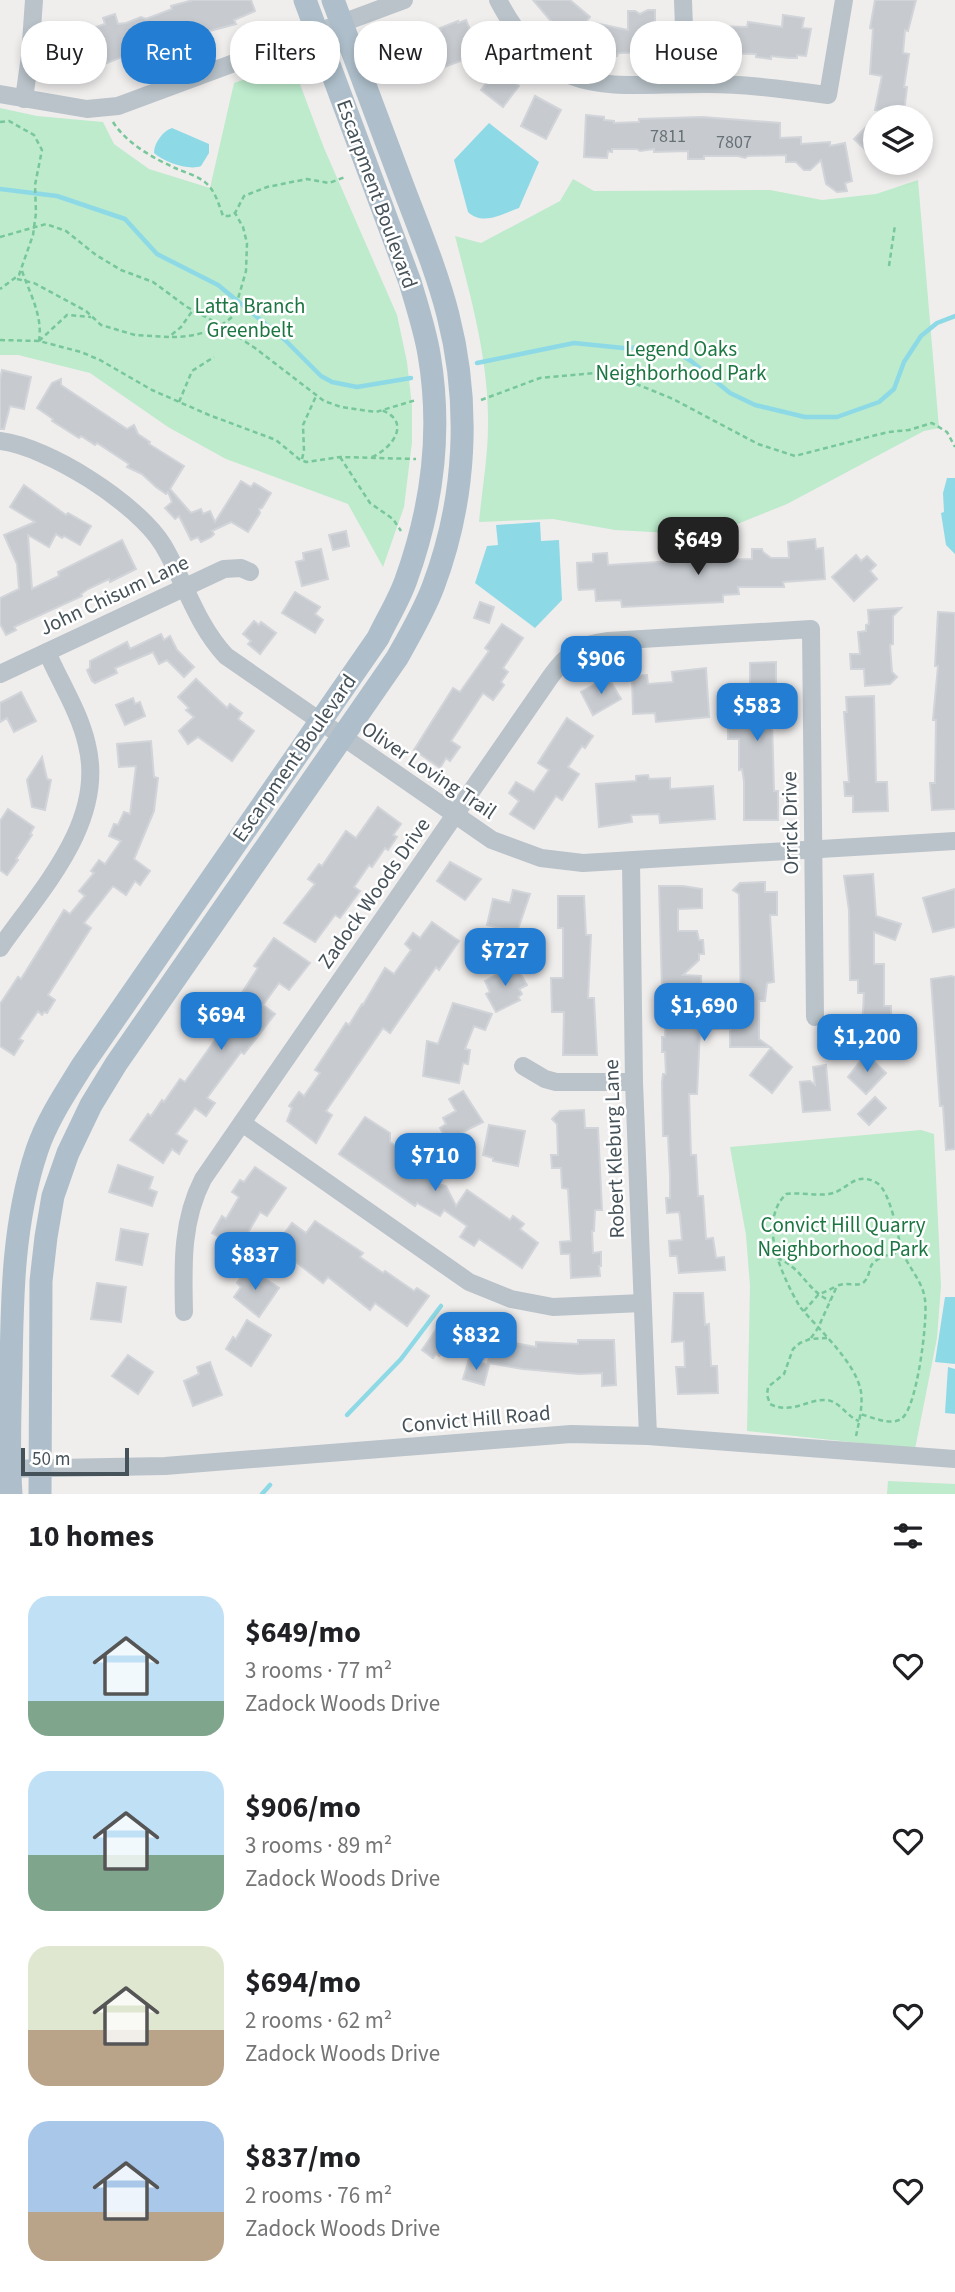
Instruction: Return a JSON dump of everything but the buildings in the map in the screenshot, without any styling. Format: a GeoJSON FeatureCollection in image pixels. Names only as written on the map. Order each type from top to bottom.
{"type":"FeatureCollection","features":[{"type":"Feature","properties":{"kind":"main road","name":"Escarpment Boulevard"},"geometry":{"type":"LineString","coordinates":[[305,0],[313,21]]}},
{"type":"Feature","properties":{"kind":"main road","name":"Escarpment Boulevard"},"geometry":{"type":"LineString","coordinates":[[40,1494],[41,1281],[53,1196],[68,1153],[90,1105],[152,1011],[397,658],[433,588],[458,495],[463,443],[461,398],[456,354],[440,287],[333,0]]}},
{"type":"Feature","properties":{"kind":"main road","name":"Escarpment Boulevard"},"geometry":{"type":"LineString","coordinates":[[11,1494],[5,1469],[14,1261],[21,1212],[37,1148],[58,1106],[129,995],[378,638],[405,582],[422,527],[433,477],[434,428],[432,374],[423,327],[410,282],[336,84]]}},
{"type":"Feature","properties":{"kind":"main road"},"geometry":{"type":"LineString","coordinates":[[129,995],[152,1011]]}},
{"type":"Feature","properties":{"kind":"main road"},"geometry":{"type":"LineString","coordinates":[[21,1212],[49,1218]]}},
{"type":"Feature","properties":{"kind":"street"},"geometry":{"type":"LineString","coordinates":[[24,99],[34,0]]}},
{"type":"Feature","properties":{"kind":"street"},"geometry":{"type":"LineString","coordinates":[[342,24],[404,0]]}},
{"type":"Feature","properties":{"kind":"street"},"geometry":{"type":"LineString","coordinates":[[498,0],[515,31],[528,47],[562,72],[591,83],[615,86],[662,84]]}},
{"type":"Feature","properties":{"kind":"street"},"geometry":{"type":"LineString","coordinates":[[683,0],[684,21]]}},
{"type":"Feature","properties":{"kind":"street"},"geometry":{"type":"LineString","coordinates":[[716,84],[828,95],[844,0]]}},
{"type":"Feature","properties":{"kind":"street"},"geometry":{"type":"LineString","coordinates":[[0,94],[87,109],[118,106],[230,65]]}},
{"type":"Feature","properties":{"kind":"street","name":"Oliver Loving Trail"},"geometry":{"type":"LineString","coordinates":[[0,441],[44,454],[120,499],[164,547],[200,622],[226,656],[455,816],[492,840],[526,855],[572,862],[631,861],[955,841]]}},
{"type":"Feature","properties":{"kind":"street","name":"John Chisum Lane"},"geometry":{"type":"LineString","coordinates":[[0,674],[224,569],[241,568],[250,572]]}},
{"type":"Feature","properties":{"kind":"street","name":"Zadock Woods Drive"},"geometry":{"type":"LineString","coordinates":[[184,1312],[183,1244],[190,1209],[203,1180],[564,658],[577,648],[608,641],[811,629]]}},
{"type":"Feature","properties":{"kind":"street","name":"Orrick Drive"},"geometry":{"type":"LineString","coordinates":[[811,629],[815,1017]]}},
{"type":"Feature","properties":{"kind":"street"},"geometry":{"type":"LineString","coordinates":[[0,948],[75,837],[86,812],[90,792],[87,744],[47,652]]}},
{"type":"Feature","properties":{"kind":"street","name":"Robert Kleburg Lane"},"geometry":{"type":"LineString","coordinates":[[631,861],[634,1082],[648,1436]]}},
{"type":"Feature","properties":{"kind":"street"},"geometry":{"type":"LineString","coordinates":[[523,1066],[556,1082],[634,1082]]}},
{"type":"Feature","properties":{"kind":"street"},"geometry":{"type":"LineString","coordinates":[[242,1123],[469,1282],[511,1299],[553,1307],[642,1303]]}},
{"type":"Feature","properties":{"kind":"street","name":"Convict Hill Road"},"geometry":{"type":"LineString","coordinates":[[5,1469],[165,1465],[571,1434],[648,1436],[955,1459]]}},
{"type":"Feature","properties":{"kind":"path"},"geometry":{"type":"LineString","coordinates":[[112,120],[125,136],[154,158],[197,177],[208,185],[223,216],[234,213],[244,196],[267,187],[307,179],[329,183],[345,177]]}},
{"type":"Feature","properties":{"kind":"path"},"geometry":{"type":"LineString","coordinates":[[0,122],[9,121],[34,135],[42,150],[35,192],[35,228],[22,270],[16,279],[0,289]]}},
{"type":"Feature","properties":{"kind":"path"},"geometry":{"type":"LineString","coordinates":[[16,279],[25,280],[86,311],[101,325],[116,331],[169,337],[197,335],[233,316],[246,271],[246,235],[234,213]]}},
{"type":"Feature","properties":{"kind":"path"},"geometry":{"type":"LineString","coordinates":[[0,237],[46,224],[66,231],[96,255],[121,270],[153,282],[192,310],[255,348],[316,396],[341,407],[365,411],[382,410],[417,399]]}},
{"type":"Feature","properties":{"kind":"path"},"geometry":{"type":"LineString","coordinates":[[889,267],[895,225]]}},
{"type":"Feature","properties":{"kind":"path"},"geometry":{"type":"LineString","coordinates":[[22,270],[38,318],[39,341]]}},
{"type":"Feature","properties":{"kind":"path"},"geometry":{"type":"LineString","coordinates":[[169,337],[181,327],[192,310]]}},
{"type":"Feature","properties":{"kind":"path"},"geometry":{"type":"LineString","coordinates":[[39,341],[67,315],[92,317]]}},
{"type":"Feature","properties":{"kind":"path"},"geometry":{"type":"LineString","coordinates":[[0,340],[39,341],[59,345],[100,360],[143,385],[178,401],[276,440],[302,460],[314,462],[340,457],[417,459]]}},
{"type":"Feature","properties":{"kind":"path"},"geometry":{"type":"LineString","coordinates":[[178,401],[192,371],[214,357]]}},
{"type":"Feature","properties":{"kind":"path"},"geometry":{"type":"LineString","coordinates":[[481,400],[540,378],[607,372],[673,399],[758,444],[795,456],[932,423],[947,432],[955,446]]}},
{"type":"Feature","properties":{"kind":"path"},"geometry":{"type":"LineString","coordinates":[[302,460],[303,425],[316,396]]}},
{"type":"Feature","properties":{"kind":"path"},"geometry":{"type":"LineString","coordinates":[[392,417],[394,407]]}},
{"type":"Feature","properties":{"kind":"path"},"geometry":{"type":"LineString","coordinates":[[370,457],[380,453],[395,440],[398,430],[392,417],[382,410]]}},
{"type":"Feature","properties":{"kind":"path"},"geometry":{"type":"LineString","coordinates":[[340,457],[370,503],[393,519],[403,534]]}},
{"type":"Feature","properties":{"kind":"path"},"geometry":{"type":"LineString","coordinates":[[856,1436],[861,1391],[856,1376],[793,1295],[777,1258],[774,1213],[777,1204],[786,1194],[831,1194],[858,1179],[881,1185],[887,1195],[902,1252],[919,1280],[925,1298],[926,1318],[921,1359],[912,1399],[905,1415],[900,1420],[891,1422],[860,1415]]}},
{"type":"Feature","properties":{"kind":"path"},"geometry":{"type":"LineString","coordinates":[[803,1311],[818,1295],[842,1283],[864,1282],[873,1262],[902,1252]]}},
{"type":"Feature","properties":{"kind":"path"},"geometry":{"type":"LineString","coordinates":[[777,1258],[798,1269],[818,1295],[830,1301]]}},
{"type":"Feature","properties":{"kind":"path"},"geometry":{"type":"LineString","coordinates":[[837,1286],[818,1328],[810,1339],[793,1349],[784,1374],[768,1387],[767,1395],[770,1404],[783,1408],[829,1401],[852,1419],[859,1421]]}},
{"type":"Feature","properties":{"kind":"path"},"geometry":{"type":"LineString","coordinates":[[810,1339],[827,1338]]}},
{"type":"Feature","properties":{"kind":"green space","name":"Latta Branch Greenbelt"},"geometry":{"type":"Polygon","coordinates":[[[234,84],[300,84],[324,148],[397,315],[407,362],[412,406],[412,442],[404,507],[383,567],[348,504],[226,459],[168,427],[90,373],[18,355],[0,355],[0,108],[37,116],[103,122],[114,144],[149,169],[210,188],[234,84]]]}},
{"type":"Feature","properties":{"kind":"green space","name":"Legend Oaks Neighborhood Park"},"geometry":{"type":"Polygon","coordinates":[[[573,179],[594,191],[770,190],[822,200],[876,194],[918,180],[939,428],[924,431],[787,504],[730,527],[688,534],[615,530],[553,519],[479,522],[487,449],[486,377],[478,330],[455,236],[481,243],[560,201],[573,179]]]}},
{"type":"Feature","properties":{"kind":"green space","name":"Convict Hill Quarry Neighborhood Park"},"geometry":{"type":"Polygon","coordinates":[[[921,1130],[934,1134],[941,1286],[937,1338],[915,1449],[747,1431],[750,1286],[746,1235],[730,1147],[921,1130]]]}},
{"type":"Feature","properties":{"kind":"green space"},"geometry":{"type":"Polygon","coordinates":[[[888,1481],[955,1484],[955,1494],[887,1494],[888,1481]]]}},
{"type":"Feature","properties":{"kind":"water"},"geometry":{"type":"Polygon","coordinates":[[[489,123],[539,162],[519,208],[493,218],[480,218],[468,212],[454,160],[489,123]]]}},
{"type":"Feature","properties":{"kind":"water"},"geometry":{"type":"Polygon","coordinates":[[[172,128],[209,144],[209,153],[201,166],[177,165],[154,153],[160,138],[172,128]]]}},
{"type":"Feature","properties":{"kind":"water"},"geometry":{"type":"Polygon","coordinates":[[[947,478],[955,478],[955,554],[946,545],[941,513],[944,512],[943,493],[947,478]]]}},
{"type":"Feature","properties":{"kind":"water"},"geometry":{"type":"Polygon","coordinates":[[[540,522],[541,541],[559,540],[562,600],[535,628],[475,583],[487,546],[498,545],[496,525],[540,522]]]}},
{"type":"Feature","properties":{"kind":"water"},"geometry":{"type":"Polygon","coordinates":[[[945,1297],[955,1297],[955,1364],[935,1362],[945,1297]]]}},
{"type":"Feature","properties":{"kind":"water"},"geometry":{"type":"Polygon","coordinates":[[[948,1367],[955,1369],[955,1414],[945,1413],[948,1367]]]}},
{"type":"Feature","properties":{"kind":"waterway"},"geometry":{"type":"LineString","coordinates":[[0,189],[57,196],[125,219],[157,254],[218,285],[285,340],[321,376],[332,382],[357,387],[411,378]]}},
{"type":"Feature","properties":{"kind":"waterway"},"geometry":{"type":"LineString","coordinates":[[477,363],[574,343],[623,348],[657,347],[674,350],[730,393],[755,405],[805,417],[837,417],[879,402],[894,389],[904,362],[921,336],[937,323],[955,316]]}},
{"type":"Feature","properties":{"kind":"waterway"},"geometry":{"type":"LineString","coordinates":[[347,1415],[401,1359],[441,1306]]}},
{"type":"Feature","properties":{"kind":"waterway"},"geometry":{"type":"LineString","coordinates":[[262,1494],[270,1485]]}}]}
